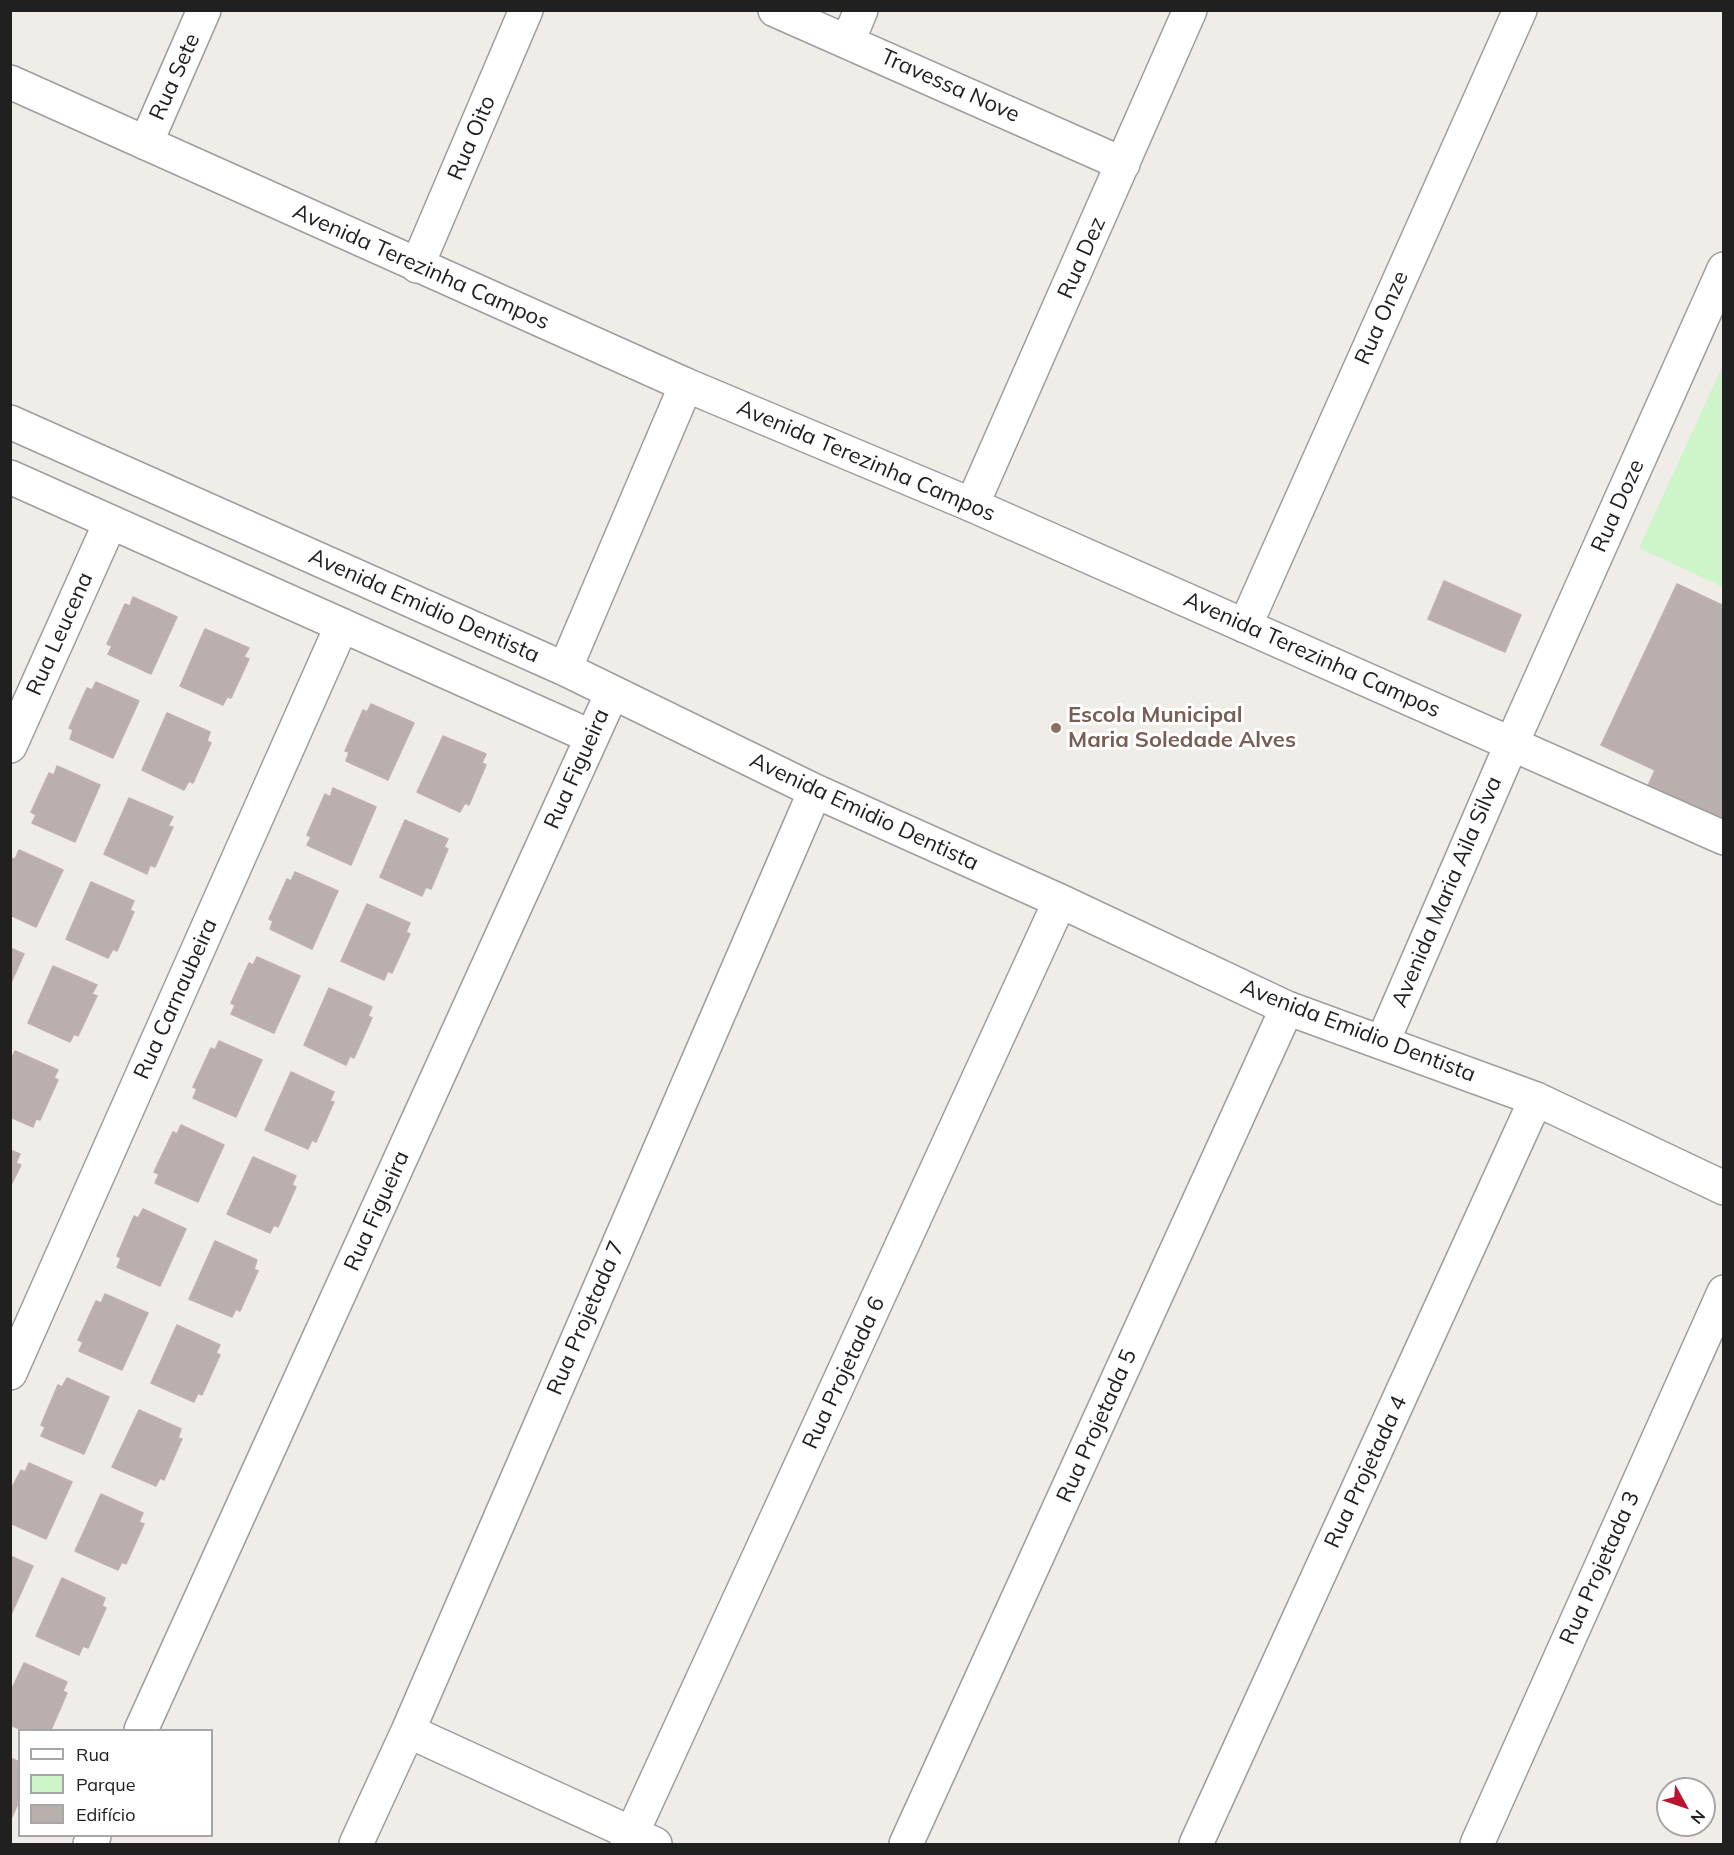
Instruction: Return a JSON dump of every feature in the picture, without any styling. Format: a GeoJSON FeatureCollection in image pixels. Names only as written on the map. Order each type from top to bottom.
{"type":"FeatureCollection","features":[{"type":"Feature","properties":{"kind":"street","name":"Rua Sete"},"geometry":{"type":"LineString","coordinates":[[146,143],[204,10]]}},
{"type":"Feature","properties":{"kind":"street","name":"Rua Oito"},"geometry":{"type":"LineString","coordinates":[[417,266],[526,10]]}},
{"type":"Feature","properties":{"kind":"street","name":"Travessa Nove"},"geometry":{"type":"LineString","coordinates":[[775,10],[1124,164]]}},
{"type":"Feature","properties":{"kind":"street"},"geometry":{"type":"LineString","coordinates":[[848,41],[861,10]]}},
{"type":"Feature","properties":{"kind":"street","name":"Rua Dez"},"geometry":{"type":"LineString","coordinates":[[972,505],[1190,10]]}},
{"type":"Feature","properties":{"kind":"street","name":"Rua Onze"},"geometry":{"type":"LineString","coordinates":[[1245,626],[1520,10]]}},
{"type":"Feature","properties":{"kind":"street","name":"Avenida Terezinha Campos"},"geometry":{"type":"LineString","coordinates":[[10,82],[686,385],[972,505],[1724,838]]}},
{"type":"Feature","properties":{"kind":"street","name":"Rua Doze"},"geometry":{"type":"LineString","coordinates":[[1512,743],[1724,269]]}},
{"type":"Feature","properties":{"kind":"street"},"geometry":{"type":"LineString","coordinates":[[565,669],[686,385]]}},
{"type":"Feature","properties":{"kind":"street","name":"Avenida Emidio Dentista"},"geometry":{"type":"LineString","coordinates":[[10,422],[565,669],[815,791],[1060,901],[1287,1008],[1383,1041],[1536,1099],[1720,1175]]}},
{"type":"Feature","properties":{"kind":"street"},"geometry":{"type":"LineString","coordinates":[[10,477],[592,736]]}},
{"type":"Feature","properties":{"kind":"street","name":"Rua Leucena"},"geometry":{"type":"LineString","coordinates":[[10,746],[110,523]]}},
{"type":"Feature","properties":{"kind":"street","name":"Rua Carnaubeira"},"geometry":{"type":"LineString","coordinates":[[10,1373],[342,625]]}},
{"type":"Feature","properties":{"kind":"street","name":"Rua Figueira"},"geometry":{"type":"LineString","coordinates":[[142,1729],[612,693]]}},
{"type":"Feature","properties":{"kind":"street","name":"Avenida Maria Aila Silva"},"geometry":{"type":"LineString","coordinates":[[1383,1041],[1512,743]]}},
{"type":"Feature","properties":{"kind":"street","name":"Rua Projetada 7"},"geometry":{"type":"LineString","coordinates":[[356,1845],[408,1731],[815,791]]}},
{"type":"Feature","properties":{"kind":"street","name":"Rua Projetada 6"},"geometry":{"type":"LineString","coordinates":[[638,1841],[1060,901]]}},
{"type":"Feature","properties":{"kind":"street","name":"Rua Projetada 5"},"geometry":{"type":"LineString","coordinates":[[906,1845],[1287,1008]]}},
{"type":"Feature","properties":{"kind":"street","name":"Rua Projetada 4"},"geometry":{"type":"LineString","coordinates":[[1196,1845],[1536,1099]]}},
{"type":"Feature","properties":{"kind":"street","name":"Rua Projetada 3"},"geometry":{"type":"LineString","coordinates":[[1477,1845],[1724,1292]]}},
{"type":"Feature","properties":{"kind":"street"},"geometry":{"type":"LineString","coordinates":[[408,1731],[638,1841]]}},
{"type":"Feature","properties":{"kind":"green space"},"geometry":{"type":"Polygon","coordinates":[[[1723,365],[1723,587],[1639,548],[1723,365]]]}},
{"type":"Feature","properties":{"kind":"building"},"geometry":{"type":"Polygon","coordinates":[[[1444,581],[1521,615],[1505,652],[1428,619],[1444,581]]]}},
{"type":"Feature","properties":{"kind":"building"},"geometry":{"type":"Polygon","coordinates":[[[1677,584],[1724,606],[1722,823],[1647,788],[1655,770],[1601,745],[1677,584]]]}},
{"type":"Feature","properties":{"kind":"building"},"geometry":{"type":"Polygon","coordinates":[[[133,597],[177,617],[151,674],[108,654],[112,646],[107,644],[125,604],[130,606],[133,597]]]}},
{"type":"Feature","properties":{"kind":"building"},"geometry":{"type":"Polygon","coordinates":[[[205,629],[249,648],[244,657],[249,659],[231,698],[227,697],[223,705],[180,686],[205,629]]]}},
{"type":"Feature","properties":{"kind":"building"},"geometry":{"type":"Polygon","coordinates":[[[96,682],[139,701],[113,758],[70,739],[73,730],[69,728],[87,688],[92,690],[96,682]]]}},
{"type":"Feature","properties":{"kind":"building"},"geometry":{"type":"Polygon","coordinates":[[[371,704],[414,723],[388,780],[346,761],[349,752],[345,751],[363,710],[367,712],[371,704]]]}},
{"type":"Feature","properties":{"kind":"building"},"geometry":{"type":"Polygon","coordinates":[[[167,713],[210,732],[207,741],[211,743],[193,783],[189,781],[184,790],[142,770],[167,713]]]}},
{"type":"Feature","properties":{"kind":"building"},"geometry":{"type":"Polygon","coordinates":[[[443,736],[486,754],[482,763],[486,765],[469,805],[465,803],[460,812],[417,792],[443,736]]]}},
{"type":"Feature","properties":{"kind":"building"},"geometry":{"type":"Polygon","coordinates":[[[57,766],[100,785],[75,842],[32,823],[36,815],[31,812],[49,773],[54,775],[57,766]]]}},
{"type":"Feature","properties":{"kind":"building"},"geometry":{"type":"Polygon","coordinates":[[[333,788],[376,807],[351,865],[307,845],[311,837],[307,835],[325,794],[330,797],[333,788]]]}},
{"type":"Feature","properties":{"kind":"building"},"geometry":{"type":"Polygon","coordinates":[[[129,798],[173,817],[168,826],[173,827],[155,867],[150,865],[147,874],[104,854],[129,798]]]}},
{"type":"Feature","properties":{"kind":"building"},"geometry":{"type":"Polygon","coordinates":[[[405,820],[448,839],[444,847],[448,849],[431,889],[426,887],[422,896],[380,877],[405,820]]]}},
{"type":"Feature","properties":{"kind":"building"},"geometry":{"type":"Polygon","coordinates":[[[19,850],[63,870],[36,927],[10,915],[10,858],[15,859],[19,850]]]}},
{"type":"Feature","properties":{"kind":"building"},"geometry":{"type":"Polygon","coordinates":[[[295,872],[338,891],[312,949],[270,929],[273,921],[269,919],[287,879],[291,881],[295,872]]]}},
{"type":"Feature","properties":{"kind":"building"},"geometry":{"type":"Polygon","coordinates":[[[91,882],[134,901],[130,910],[134,912],[117,951],[113,949],[108,958],[66,939],[91,882]]]}},
{"type":"Feature","properties":{"kind":"building"},"geometry":{"type":"Polygon","coordinates":[[[367,904],[410,923],[406,932],[410,934],[392,973],[388,971],[384,980],[341,961],[367,904]]]}},
{"type":"Feature","properties":{"kind":"building"},"geometry":{"type":"Polygon","coordinates":[[[10,948],[24,954],[10,985],[10,948]]]}},
{"type":"Feature","properties":{"kind":"building"},"geometry":{"type":"Polygon","coordinates":[[[257,957],[300,976],[274,1033],[231,1014],[235,1005],[231,1003],[249,963],[253,965],[257,957]]]}},
{"type":"Feature","properties":{"kind":"building"},"geometry":{"type":"Polygon","coordinates":[[[53,966],[97,985],[92,994],[97,996],[78,1036],[74,1034],[70,1042],[28,1023],[53,966]]]}},
{"type":"Feature","properties":{"kind":"building"},"geometry":{"type":"Polygon","coordinates":[[[329,988],[372,1007],[368,1016],[372,1018],[354,1058],[350,1056],[346,1065],[304,1045],[329,988]]]}},
{"type":"Feature","properties":{"kind":"building"},"geometry":{"type":"Polygon","coordinates":[[[219,1041],[262,1060],[236,1117],[193,1098],[197,1089],[193,1087],[211,1048],[215,1050],[219,1041]]]}},
{"type":"Feature","properties":{"kind":"building"},"geometry":{"type":"Polygon","coordinates":[[[15,1051],[58,1070],[54,1078],[58,1080],[40,1120],[36,1119],[33,1127],[10,1117],[10,1061],[15,1051]]]}},
{"type":"Feature","properties":{"kind":"building"},"geometry":{"type":"Polygon","coordinates":[[[291,1072],[334,1092],[330,1101],[334,1102],[316,1142],[312,1140],[308,1149],[265,1130],[291,1072]]]}},
{"type":"Feature","properties":{"kind":"building"},"geometry":{"type":"Polygon","coordinates":[[[181,1125],[224,1145],[198,1202],[155,1183],[159,1174],[154,1172],[173,1132],[177,1134],[181,1125]]]}},
{"type":"Feature","properties":{"kind":"building"},"geometry":{"type":"Polygon","coordinates":[[[10,1150],[20,1154],[16,1163],[21,1165],[10,1187],[10,1150]]]}},
{"type":"Feature","properties":{"kind":"building"},"geometry":{"type":"Polygon","coordinates":[[[253,1157],[296,1176],[292,1185],[296,1187],[278,1227],[274,1225],[270,1233],[227,1214],[253,1157]]]}},
{"type":"Feature","properties":{"kind":"building"},"geometry":{"type":"Polygon","coordinates":[[[143,1209],[186,1229],[160,1286],[117,1267],[121,1258],[117,1256],[134,1216],[138,1218],[143,1209]]]}},
{"type":"Feature","properties":{"kind":"building"},"geometry":{"type":"Polygon","coordinates":[[[215,1241],[257,1260],[254,1269],[258,1271],[240,1311],[236,1309],[232,1317],[189,1299],[215,1241]]]}},
{"type":"Feature","properties":{"kind":"building"},"geometry":{"type":"Polygon","coordinates":[[[105,1294],[148,1313],[122,1370],[79,1351],[83,1342],[78,1340],[96,1301],[101,1303],[105,1294]]]}},
{"type":"Feature","properties":{"kind":"building"},"geometry":{"type":"Polygon","coordinates":[[[177,1325],[220,1345],[216,1353],[220,1355],[202,1395],[198,1393],[194,1402],[151,1383],[177,1325]]]}},
{"type":"Feature","properties":{"kind":"building"},"geometry":{"type":"Polygon","coordinates":[[[67,1378],[109,1397],[84,1454],[41,1436],[45,1427],[41,1425],[58,1385],[62,1387],[67,1378]]]}},
{"type":"Feature","properties":{"kind":"building"},"geometry":{"type":"Polygon","coordinates":[[[139,1410],[181,1429],[178,1438],[182,1439],[164,1480],[160,1478],[156,1486],[112,1467],[139,1410]]]}},
{"type":"Feature","properties":{"kind":"building"},"geometry":{"type":"Polygon","coordinates":[[[29,1463],[72,1482],[46,1539],[10,1523],[10,1491],[21,1470],[25,1472],[29,1463]]]}},
{"type":"Feature","properties":{"kind":"building"},"geometry":{"type":"Polygon","coordinates":[[[101,1494],[143,1513],[139,1522],[144,1524],[126,1564],[122,1562],[118,1570],[75,1551],[101,1494]]]}},
{"type":"Feature","properties":{"kind":"building"},"geometry":{"type":"Polygon","coordinates":[[[10,1556],[33,1566],[10,1617],[10,1556]]]}},
{"type":"Feature","properties":{"kind":"building"},"geometry":{"type":"Polygon","coordinates":[[[62,1578],[105,1598],[102,1606],[106,1608],[88,1648],[83,1646],[79,1655],[36,1636],[62,1578]]]}},
{"type":"Feature","properties":{"kind":"building"},"geometry":{"type":"Polygon","coordinates":[[[24,1663],[67,1682],[63,1691],[67,1693],[51,1729],[20,1729],[10,1725],[10,1693],[24,1663]]]}},
{"type":"Feature","properties":{"kind":"building"},"geometry":{"type":"Polygon","coordinates":[[[10,1758],[18,1761],[18,1804],[12,1817],[10,1758]]]}},
{"type":"Feature","properties":{"kind":"place","name":"Escola Municipal Maria Soledade Alves"},"geometry":{"type":"Point","coordinates":[1056,728]}}]}
